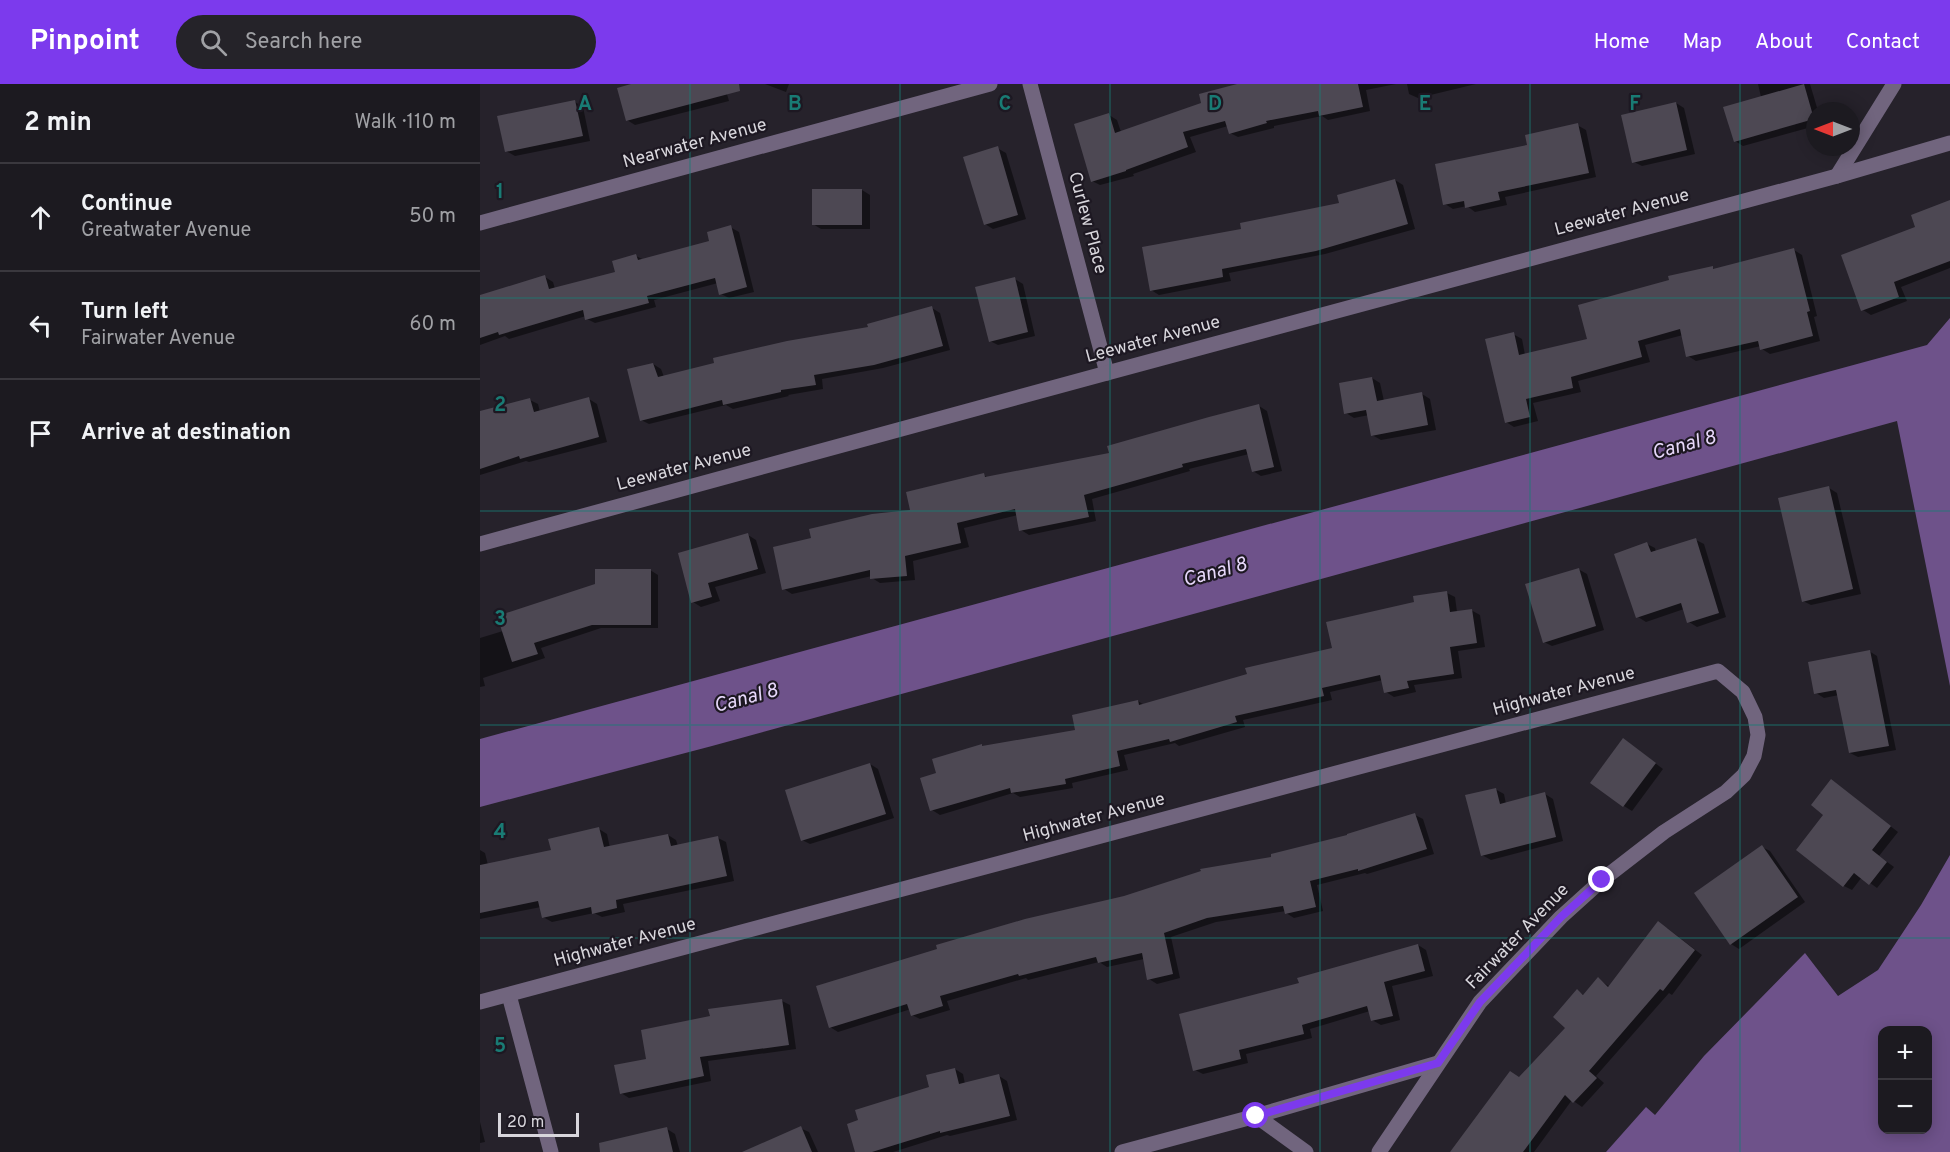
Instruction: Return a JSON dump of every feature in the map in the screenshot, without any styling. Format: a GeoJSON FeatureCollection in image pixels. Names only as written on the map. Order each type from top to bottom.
{"type":"FeatureCollection","features":[{"type":"Feature","properties":{"kind":"street","name":"Nearwater Avenue"},"geometry":{"type":"LineString","coordinates":[[480,223],[990,84]]}},
{"type":"Feature","properties":{"kind":"street","name":"Curlew Place"},"geometry":{"type":"LineString","coordinates":[[1030,84],[1107,372]]}},
{"type":"Feature","properties":{"kind":"street"},"geometry":{"type":"LineString","coordinates":[[1838,176],[1894,84]]}},
{"type":"Feature","properties":{"kind":"street","name":"Leewater Avenue"},"geometry":{"type":"LineString","coordinates":[[480,544],[1107,372],[1838,176],[1950,143]]}},
{"type":"Feature","properties":{"kind":"street","name":"Highwater Avenue"},"geometry":{"type":"LineString","coordinates":[[480,1002],[1718,671]]}},
{"type":"Feature","properties":{"kind":"street","name":"Fairwater Avenue"},"geometry":{"type":"LineString","coordinates":[[1379,1152],[1480,1002],[1561,917],[1602,880],[1664,832],[1726,792],[1744,775],[1754,756],[1758,735],[1755,717],[1743,692],[1718,671]]}},
{"type":"Feature","properties":{"kind":"street"},"geometry":{"type":"LineString","coordinates":[[509,995],[551,1152]]}},
{"type":"Feature","properties":{"kind":"street"},"geometry":{"type":"LineString","coordinates":[[1122,1152],[1438,1063]]}},
{"type":"Feature","properties":{"kind":"street"},"geometry":{"type":"LineString","coordinates":[[1256,1116],[1306,1152]]}},
{"type":"Feature","properties":{"kind":"water","name":"Canal 8"},"geometry":{"type":"Polygon","coordinates":[[[1950,318],[1950,686],[1897,421],[712,746],[480,807],[480,739],[1927,345],[1950,318]]]}},
{"type":"Feature","properties":{"kind":"water"},"geometry":{"type":"Polygon","coordinates":[[[1950,855],[1950,1152],[1606,1152],[1646,1107],[1655,1115],[1704,1056],[1805,953],[1838,996],[1878,970],[1921,905],[1950,855]]]}},
{"type":"Feature","properties":{"kind":"building"},"geometry":{"type":"Polygon","coordinates":[[[631,84],[739,84],[740,91],[626,121],[617,88],[631,84]]]}},
{"type":"Feature","properties":{"kind":"building"},"geometry":{"type":"Polygon","coordinates":[[[1237,84],[1358,84],[1363,107],[1319,116],[1318,111],[1266,121],[1267,123],[1229,134],[1225,121],[1183,132],[1188,147],[1091,182],[1074,124],[1109,113],[1115,133],[1201,103],[1199,94],[1237,84]]]}},
{"type":"Feature","properties":{"kind":"building"},"geometry":{"type":"Polygon","coordinates":[[[1804,84],[1809,102],[1806,102],[1806,121],[1734,142],[1723,107],[1804,84]]]}},
{"type":"Feature","properties":{"kind":"building"},"geometry":{"type":"Polygon","coordinates":[[[575,100],[583,136],[505,152],[497,116],[575,100]]]}},
{"type":"Feature","properties":{"kind":"building"},"geometry":{"type":"Polygon","coordinates":[[[1676,102],[1687,150],[1632,163],[1621,115],[1676,102]]]}},
{"type":"Feature","properties":{"kind":"building"},"geometry":{"type":"Polygon","coordinates":[[[1578,123],[1589,173],[1498,192],[1500,200],[1465,208],[1464,201],[1443,205],[1435,164],[1527,145],[1525,135],[1578,123]]]}},
{"type":"Feature","properties":{"kind":"building"},"geometry":{"type":"Polygon","coordinates":[[[998,146],[1018,215],[984,225],[963,157],[998,146]]]}},
{"type":"Feature","properties":{"kind":"building"},"geometry":{"type":"Polygon","coordinates":[[[1395,179],[1408,224],[1316,251],[1222,269],[1223,277],[1150,291],[1142,247],[1241,229],[1240,223],[1339,203],[1337,195],[1395,179]]]}},
{"type":"Feature","properties":{"kind":"building"},"geometry":{"type":"Polygon","coordinates":[[[812,189],[862,189],[862,225],[812,225],[812,189]]]}},
{"type":"Feature","properties":{"kind":"building"},"geometry":{"type":"Polygon","coordinates":[[[1950,200],[1950,261],[1894,282],[1899,297],[1861,311],[1841,255],[1915,227],[1911,215],[1950,200]]]}},
{"type":"Feature","properties":{"kind":"building"},"geometry":{"type":"Polygon","coordinates":[[[731,225],[747,287],[719,295],[715,278],[647,296],[649,303],[585,320],[583,310],[499,335],[498,332],[480,338],[480,295],[545,275],[549,289],[615,272],[612,261],[636,254],[638,260],[709,241],[707,232],[731,225]]]}},
{"type":"Feature","properties":{"kind":"building"},"geometry":{"type":"Polygon","coordinates":[[[1794,248],[1810,311],[1807,312],[1813,336],[1760,350],[1758,341],[1686,357],[1680,329],[1638,341],[1642,357],[1571,377],[1573,388],[1526,399],[1530,417],[1505,423],[1485,339],[1514,332],[1519,355],[1587,339],[1578,305],[1669,280],[1668,276],[1713,266],[1713,269],[1794,248]]]}},
{"type":"Feature","properties":{"kind":"building"},"geometry":{"type":"Polygon","coordinates":[[[1015,277],[1028,332],[989,342],[975,287],[1015,277]]]}},
{"type":"Feature","properties":{"kind":"building"},"geometry":{"type":"Polygon","coordinates":[[[932,306],[943,346],[874,365],[814,375],[816,385],[781,390],[781,392],[723,405],[722,400],[640,421],[627,369],[653,363],[658,377],[714,363],[713,358],[787,341],[868,327],[867,324],[932,306]]]}},
{"type":"Feature","properties":{"kind":"building"},"geometry":{"type":"Polygon","coordinates":[[[1372,377],[1377,401],[1422,392],[1428,425],[1371,436],[1366,410],[1344,414],[1339,383],[1372,377]]]}},
{"type":"Feature","properties":{"kind":"building"},"geometry":{"type":"Polygon","coordinates":[[[589,397],[599,437],[520,459],[519,456],[480,469],[480,411],[530,398],[534,412],[589,397]]]}},
{"type":"Feature","properties":{"kind":"building"},"geometry":{"type":"Polygon","coordinates":[[[1259,404],[1274,467],[1252,472],[1246,449],[1182,464],[1183,467],[1084,495],[1089,517],[1019,531],[1015,509],[957,523],[961,543],[905,556],[907,576],[870,579],[870,570],[782,590],[773,547],[811,538],[809,529],[872,514],[910,510],[906,492],[984,473],[985,477],[1109,453],[1107,446],[1259,404]]]}},
{"type":"Feature","properties":{"kind":"building"},"geometry":{"type":"Polygon","coordinates":[[[1829,486],[1853,589],[1802,602],[1778,498],[1829,486]]]}},
{"type":"Feature","properties":{"kind":"building"},"geometry":{"type":"Polygon","coordinates":[[[748,533],[758,569],[708,583],[712,597],[691,603],[678,553],[748,533]]]}},
{"type":"Feature","properties":{"kind":"building"},"geometry":{"type":"Polygon","coordinates":[[[1696,538],[1719,613],[1687,623],[1681,603],[1636,618],[1614,554],[1647,542],[1651,552],[1696,538]]]}},
{"type":"Feature","properties":{"kind":"building"},"geometry":{"type":"Polygon","coordinates":[[[1579,568],[1596,626],[1543,643],[1525,584],[1579,568]]]}},
{"type":"Feature","properties":{"kind":"building"},"geometry":{"type":"Polygon","coordinates":[[[595,569],[651,569],[651,625],[592,625],[534,643],[538,654],[512,662],[497,616],[595,584],[595,569]]]}},
{"type":"Feature","properties":{"kind":"building"},"geometry":{"type":"Polygon","coordinates":[[[1447,591],[1450,612],[1472,609],[1477,643],[1450,647],[1454,674],[1407,681],[1409,688],[1384,693],[1380,675],[1322,688],[1324,696],[1235,716],[1237,722],[1170,742],[1169,739],[1117,751],[1120,766],[1065,779],[1066,784],[1011,793],[1010,788],[930,811],[920,778],[936,773],[932,759],[982,744],[982,746],[1075,730],[1072,715],[1138,700],[1139,705],[1247,674],[1245,668],[1332,648],[1326,622],[1414,602],[1413,596],[1447,591]]]}},
{"type":"Feature","properties":{"kind":"building"},"geometry":{"type":"Polygon","coordinates":[[[1870,650],[1889,746],[1849,753],[1836,690],[1814,694],[1808,662],[1870,650]]]}},
{"type":"Feature","properties":{"kind":"building"},"geometry":{"type":"Polygon","coordinates":[[[1623,738],[1656,763],[1623,807],[1590,783],[1623,738]]]}},
{"type":"Feature","properties":{"kind":"building"},"geometry":{"type":"Polygon","coordinates":[[[870,763],[886,814],[801,841],[785,790],[870,763]]]}},
{"type":"Feature","properties":{"kind":"building"},"geometry":{"type":"Polygon","coordinates":[[[1831,779],[1891,826],[1872,850],[1887,862],[1869,885],[1854,873],[1843,887],[1796,850],[1823,815],[1811,805],[1831,779]]]}},
{"type":"Feature","properties":{"kind":"building"},"geometry":{"type":"Polygon","coordinates":[[[1496,788],[1500,804],[1545,792],[1556,837],[1481,856],[1465,795],[1496,788]]]}},
{"type":"Feature","properties":{"kind":"building"},"geometry":{"type":"Polygon","coordinates":[[[1415,813],[1427,849],[1358,871],[1358,869],[1310,881],[1316,907],[1285,914],[1283,906],[1207,918],[1164,933],[1173,974],[1147,980],[1142,953],[1098,963],[1096,957],[1019,976],[1018,974],[940,996],[943,1006],[911,1016],[907,1004],[829,1028],[816,986],[937,949],[936,945],[1025,919],[1124,896],[1201,871],[1200,869],[1271,857],[1271,854],[1347,835],[1415,813]]]}},
{"type":"Feature","properties":{"kind":"building"},"geometry":{"type":"Polygon","coordinates":[[[599,827],[604,847],[668,834],[671,846],[718,836],[727,876],[616,900],[617,908],[592,914],[591,907],[542,918],[538,901],[480,913],[480,865],[551,850],[548,839],[599,827]]]}},
{"type":"Feature","properties":{"kind":"building"},"geometry":{"type":"Polygon","coordinates":[[[1762,845],[1798,897],[1730,945],[1694,893],[1762,845]]]}},
{"type":"Feature","properties":{"kind":"building"},"geometry":{"type":"Polygon","coordinates":[[[1658,921],[1695,950],[1663,991],[1660,989],[1589,1071],[1597,1078],[1573,1103],[1565,1095],[1523,1152],[1450,1152],[1510,1071],[1519,1077],[1565,1028],[1553,1017],[1577,989],[1583,995],[1598,977],[1608,987],[1658,921]]]}},
{"type":"Feature","properties":{"kind":"building"},"geometry":{"type":"Polygon","coordinates":[[[1418,944],[1425,971],[1384,982],[1393,1016],[1371,1021],[1367,1006],[1302,1025],[1304,1034],[1239,1050],[1241,1059],[1193,1071],[1179,1014],[1299,983],[1297,978],[1418,944]]]}},
{"type":"Feature","properties":{"kind":"building"},"geometry":{"type":"Polygon","coordinates":[[[782,999],[789,1045],[700,1057],[704,1076],[620,1094],[614,1065],[646,1059],[641,1030],[710,1016],[708,1009],[782,999]]]}},
{"type":"Feature","properties":{"kind":"building"},"geometry":{"type":"Polygon","coordinates":[[[955,1068],[959,1084],[999,1074],[1010,1116],[940,1133],[940,1131],[872,1152],[855,1152],[847,1124],[858,1120],[855,1110],[929,1087],[926,1075],[955,1068]]]}},
{"type":"Feature","properties":{"kind":"building"},"geometry":{"type":"Polygon","coordinates":[[[801,1126],[812,1152],[742,1152],[801,1126]]]}},
{"type":"Feature","properties":{"kind":"building"},"geometry":{"type":"Polygon","coordinates":[[[667,1127],[673,1152],[600,1152],[599,1143],[667,1127]]]}},
{"type":"Feature","properties":{"kind":"route"},"geometry":{"type":"LineString","coordinates":[[1256,1116],[1438,1063],[1480,1002],[1561,917],[1602,880]]}}]}
